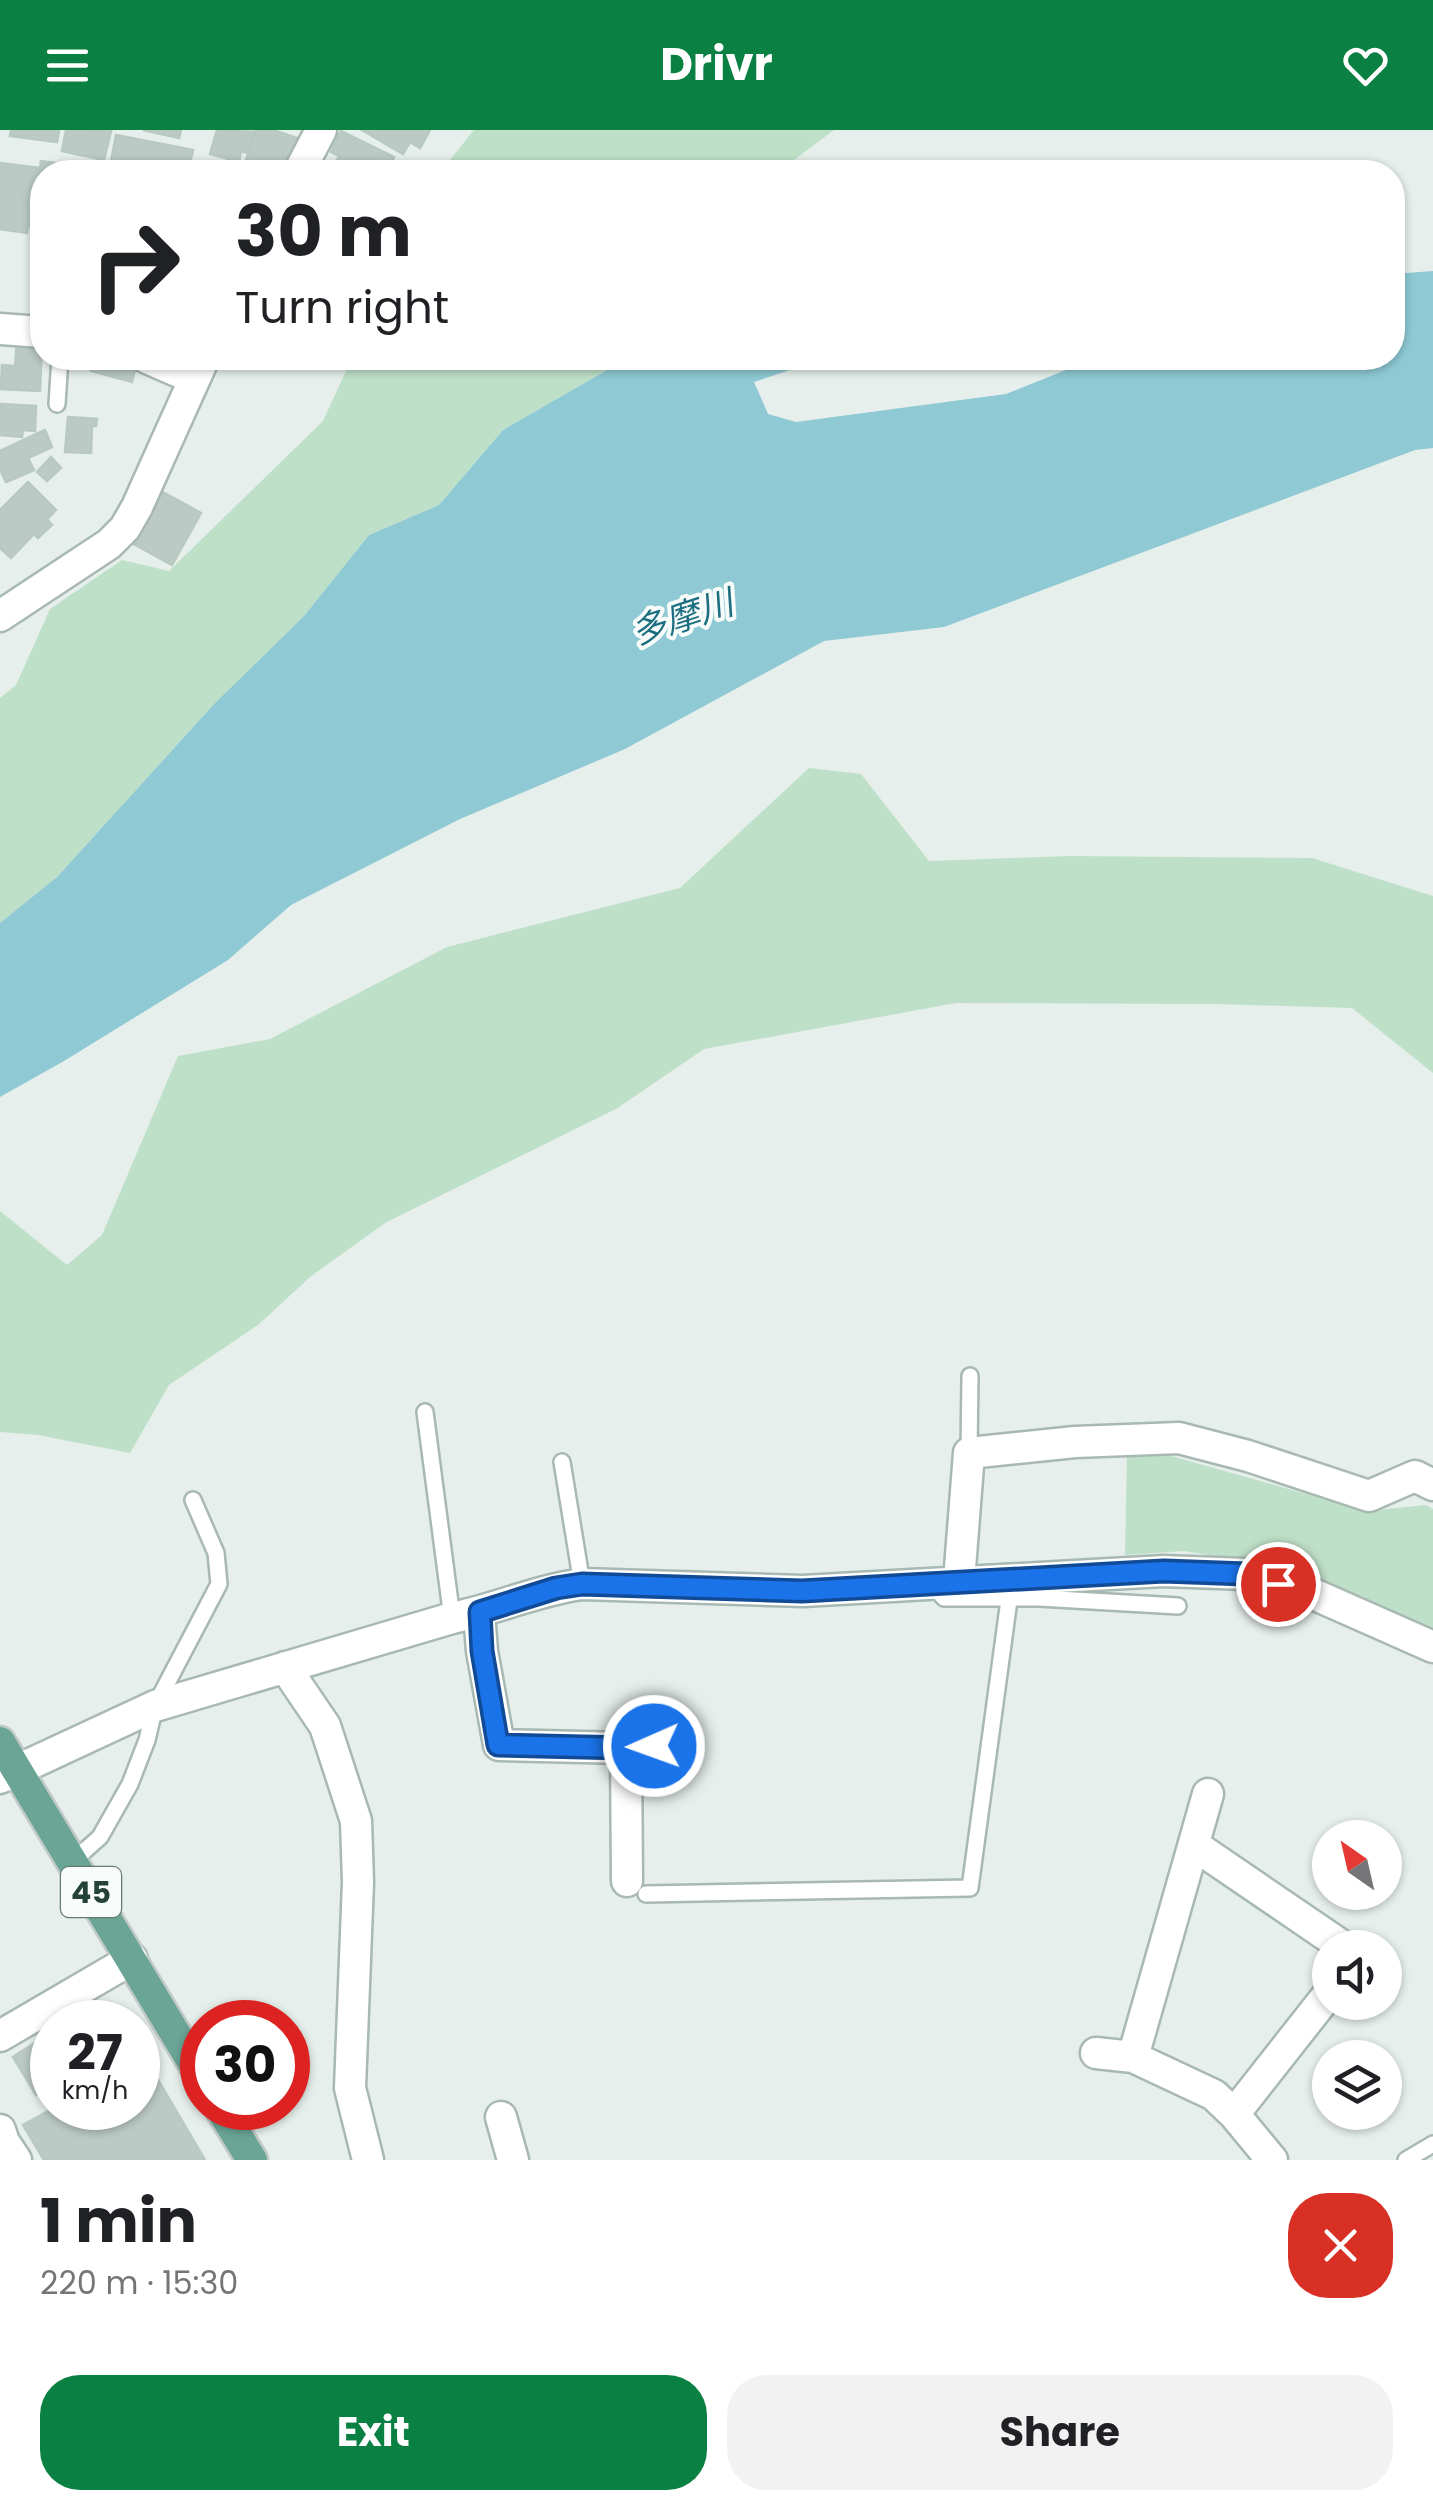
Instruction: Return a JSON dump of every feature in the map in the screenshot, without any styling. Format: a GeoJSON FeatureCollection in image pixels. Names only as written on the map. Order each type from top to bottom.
{"type":"FeatureCollection","features":[{"type":"Feature","properties":{"kind":"main road","name":"45"},"geometry":{"type":"LineString","coordinates":[[0,1742],[8,1774],[72,1862],[180,2041]]}},
{"type":"Feature","properties":{"kind":"main road"},"geometry":{"type":"LineString","coordinates":[[234,2130],[252,2160]]}},
{"type":"Feature","properties":{"kind":"street"},"geometry":{"type":"LineString","coordinates":[[305,160],[321,130]]}},
{"type":"Feature","properties":{"kind":"street"},"geometry":{"type":"LineString","coordinates":[[0,329],[30,331]]}},
{"type":"Feature","properties":{"kind":"street"},"geometry":{"type":"LineString","coordinates":[[0,616],[109,544],[125,528],[197,370]]}},
{"type":"Feature","properties":{"kind":"street"},"geometry":{"type":"LineString","coordinates":[[945,1582],[970,1452],[1179,1438],[1248,1456],[1368,1496],[1415,1476],[1433,1485]]}},
{"type":"Feature","properties":{"kind":"street"},"geometry":{"type":"LineString","coordinates":[[8,1774],[155,1706],[556,1588],[582,1584],[802,1591],[1164,1571],[1246,1574],[1312,1593],[1433,1647]]}},
{"type":"Feature","properties":{"kind":"street"},"geometry":{"type":"LineString","coordinates":[[466,1615],[482,1651],[498,1745],[640,1747],[636,1888]]}},
{"type":"Feature","properties":{"kind":"street"},"geometry":{"type":"LineString","coordinates":[[284,1666],[325,1726],[356,1821],[358,1882],[350,2088],[368,2160]]}},
{"type":"Feature","properties":{"kind":"street"},"geometry":{"type":"LineString","coordinates":[[1133,2056],[1208,1794]]}},
{"type":"Feature","properties":{"kind":"street"},"geometry":{"type":"LineString","coordinates":[[1194,1845],[1319,1930]]}},
{"type":"Feature","properties":{"kind":"street"},"geometry":{"type":"LineString","coordinates":[[0,2036],[132,1959]]}},
{"type":"Feature","properties":{"kind":"street"},"geometry":{"type":"LineString","coordinates":[[1234,2114],[1312,2015]]}},
{"type":"Feature","properties":{"kind":"street"},"geometry":{"type":"LineString","coordinates":[[1096,2053],[1133,2056],[1214,2095],[1272,2160]]}},
{"type":"Feature","properties":{"kind":"street"},"geometry":{"type":"LineString","coordinates":[[501,2116],[513,2160]]}},
{"type":"Feature","properties":{"kind":"lane"},"geometry":{"type":"LineString","coordinates":[[57,404],[59,370]]}},
{"type":"Feature","properties":{"kind":"lane"},"geometry":{"type":"LineString","coordinates":[[970,1376],[970,1452]]}},
{"type":"Feature","properties":{"kind":"lane"},"geometry":{"type":"LineString","coordinates":[[425,1412],[466,1615]]}},
{"type":"Feature","properties":{"kind":"lane"},"geometry":{"type":"LineString","coordinates":[[562,1462],[582,1584]]}},
{"type":"Feature","properties":{"kind":"lane"},"geometry":{"type":"LineString","coordinates":[[72,1862],[100,1837],[130,1784],[155,1706],[219,1584],[216,1553],[193,1500]]}},
{"type":"Feature","properties":{"kind":"lane"},"geometry":{"type":"LineString","coordinates":[[945,1582],[944,1598],[1039,1598],[1178,1606]]}},
{"type":"Feature","properties":{"kind":"lane"},"geometry":{"type":"LineString","coordinates":[[636,1888],[970,1888],[1009,1600]]}},
{"type":"Feature","properties":{"kind":"lane"},"geometry":{"type":"LineString","coordinates":[[1406,2160],[1433,2144]]}},
{"type":"Feature","properties":{"kind":"green space"},"geometry":{"type":"Polygon","coordinates":[[[474,130],[834,130],[794,160],[450,160],[474,130]]]}},
{"type":"Feature","properties":{"kind":"green space"},"geometry":{"type":"Polygon","coordinates":[[[346,370],[607,370],[503,430],[439,505],[369,535],[304,616],[215,703],[57,877],[0,923],[0,698],[16,685],[50,609],[122,560],[169,571],[323,421],[346,370]]]}},
{"type":"Feature","properties":{"kind":"green space"},"geometry":{"type":"Polygon","coordinates":[[[809,768],[861,774],[929,861],[1069,856],[1312,858],[1433,896],[1433,1073],[1352,1008],[956,1003],[704,1049],[616,1109],[385,1223],[310,1277],[258,1325],[169,1385],[130,1453],[38,1435],[0,1432],[0,1211],[67,1265],[102,1235],[178,1056],[270,1039],[447,947],[680,888],[809,768]]]}},
{"type":"Feature","properties":{"kind":"green space"},"geometry":{"type":"Polygon","coordinates":[[[1157,1452],[1367,1511],[1426,1505],[1433,1509],[1433,1636],[1245,1561],[1184,1551],[1125,1555],[1127,1453],[1157,1452]]]}},
{"type":"Feature","properties":{"kind":"water","name":"多摩川"},"geometry":{"type":"Polygon","coordinates":[[[1433,271],[1433,448],[1415,450],[944,627],[824,641],[625,749],[460,819],[291,905],[228,960],[0,1097],[0,923],[57,877],[215,703],[304,616],[369,535],[439,505],[503,430],[607,370],[790,370],[754,382],[768,414],[796,422],[1006,394],[1066,370],[1405,370],[1405,273],[1433,271]]]}},
{"type":"Feature","properties":{"kind":"building"},"geometry":{"type":"Polygon","coordinates":[[[11,130],[59,130],[57,142],[10,136],[11,130]]]}},
{"type":"Feature","properties":{"kind":"building"},"geometry":{"type":"Polygon","coordinates":[[[66,130],[111,131],[104,160],[62,151],[66,130]]]}},
{"type":"Feature","properties":{"kind":"building"},"geometry":{"type":"Polygon","coordinates":[[[143,130],[181,130],[179,138],[143,130]]]}},
{"type":"Feature","properties":{"kind":"building"},"geometry":{"type":"Polygon","coordinates":[[[217,130],[254,132],[248,153],[241,151],[239,160],[210,154],[217,130]]]}},
{"type":"Feature","properties":{"kind":"building"},"geometry":{"type":"Polygon","coordinates":[[[256,130],[273,130],[297,138],[294,160],[246,160],[256,130]]]}},
{"type":"Feature","properties":{"kind":"building"},"geometry":{"type":"Polygon","coordinates":[[[362,130],[430,130],[420,148],[410,142],[403,154],[362,130]]]}},
{"type":"Feature","properties":{"kind":"building"},"geometry":{"type":"Polygon","coordinates":[[[341,131],[394,157],[337,160],[339,156],[331,152],[341,131]]]}},
{"type":"Feature","properties":{"kind":"building"},"geometry":{"type":"Polygon","coordinates":[[[116,135],[193,150],[191,160],[111,160],[116,135]]]}},
{"type":"Feature","properties":{"kind":"building"},"geometry":{"type":"Polygon","coordinates":[[[0,163],[30,167],[27,233],[0,229],[0,163]]]}},
{"type":"Feature","properties":{"kind":"building"},"geometry":{"type":"Polygon","coordinates":[[[17,341],[30,342],[30,370],[41,370],[40,391],[1,389],[2,365],[15,366],[17,341]]]}},
{"type":"Feature","properties":{"kind":"building"},"geometry":{"type":"Polygon","coordinates":[[[91,370],[135,370],[132,382],[91,370]]]}},
{"type":"Feature","properties":{"kind":"building"},"geometry":{"type":"Polygon","coordinates":[[[0,404],[36,406],[35,431],[23,430],[22,437],[0,435],[0,404]]]}},
{"type":"Feature","properties":{"kind":"building"},"geometry":{"type":"Polygon","coordinates":[[[68,417],[97,419],[96,426],[92,426],[91,453],[65,452],[68,417]]]}},
{"type":"Feature","properties":{"kind":"building"},"geometry":{"type":"Polygon","coordinates":[[[45,430],[52,447],[28,458],[34,470],[6,482],[0,469],[0,451],[45,430]]]}},
{"type":"Feature","properties":{"kind":"building"},"geometry":{"type":"Polygon","coordinates":[[[51,457],[61,468],[47,481],[37,472],[51,457]]]}},
{"type":"Feature","properties":{"kind":"building"},"geometry":{"type":"Polygon","coordinates":[[[28,482],[56,510],[47,519],[52,525],[38,538],[34,534],[11,558],[0,548],[0,510],[28,482]]]}},
{"type":"Feature","properties":{"kind":"building"},"geometry":{"type":"Polygon","coordinates":[[[161,491],[201,513],[172,565],[132,543],[161,491]]]}},
{"type":"Feature","properties":{"kind":"building"},"geometry":{"type":"Polygon","coordinates":[[[30,2046],[30,2085],[13,2057],[30,2046]]]}},
{"type":"Feature","properties":{"kind":"building"},"geometry":{"type":"Polygon","coordinates":[[[160,2083],[180,2117],[180,2130],[187,2130],[205,2160],[44,2160],[23,2125],[30,2121],[30,2130],[160,2130],[160,2083]]]}},
{"type":"Feature","properties":{"kind":"route"},"geometry":{"type":"LineString","coordinates":[[654,1746],[498,1745],[482,1651],[480,1612],[556,1588],[582,1584],[802,1591],[1164,1571],[1246,1574],[1278,1584]]}}]}
